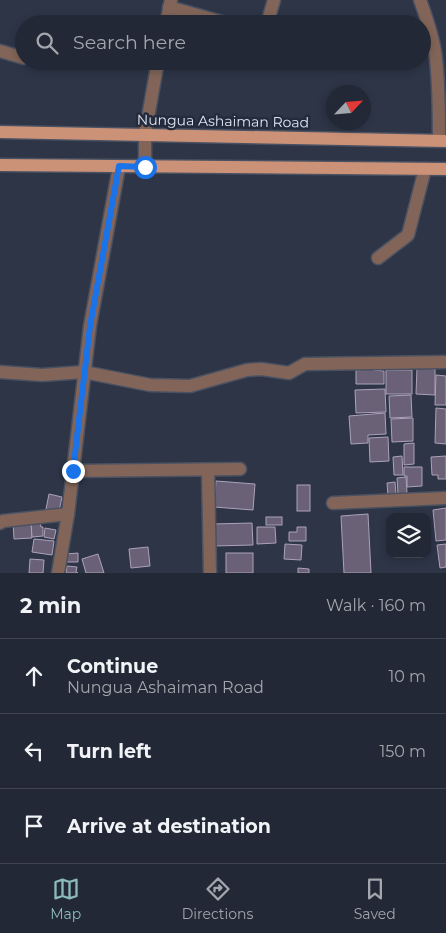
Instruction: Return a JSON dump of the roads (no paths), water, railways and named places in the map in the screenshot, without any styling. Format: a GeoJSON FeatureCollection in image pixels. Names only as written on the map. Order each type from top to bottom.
{"type":"FeatureCollection","features":[{"type":"Feature","properties":{"kind":"main road","name":"Nungua Ashaiman Road"},"geometry":{"type":"LineString","coordinates":[[0,132],[442,140]]}},
{"type":"Feature","properties":{"kind":"main road"},"geometry":{"type":"LineString","coordinates":[[0,165],[446,169]]}},
{"type":"Feature","properties":{"kind":"street"},"geometry":{"type":"LineString","coordinates":[[270,15],[274,0]]}},
{"type":"Feature","properties":{"kind":"street"},"geometry":{"type":"LineString","coordinates":[[420,0],[425,15]]}},
{"type":"Feature","properties":{"kind":"street"},"geometry":{"type":"LineString","coordinates":[[170,3],[204,15]]}},
{"type":"Feature","properties":{"kind":"street"},"geometry":{"type":"LineString","coordinates":[[431,36],[436,58],[442,140]]}},
{"type":"Feature","properties":{"kind":"street"},"geometry":{"type":"LineString","coordinates":[[0,52],[15,56]]}},
{"type":"Feature","properties":{"kind":"street"},"geometry":{"type":"LineString","coordinates":[[145,167],[145,134],[156,70]]}},
{"type":"Feature","properties":{"kind":"street"},"geometry":{"type":"LineString","coordinates":[[58,573],[68,514],[90,326],[119,166]]}},
{"type":"Feature","properties":{"kind":"street"},"geometry":{"type":"LineString","coordinates":[[378,258],[408,235],[425,169]]}},
{"type":"Feature","properties":{"kind":"street"},"geometry":{"type":"LineString","coordinates":[[0,372],[42,375],[84,372],[150,385],[190,386],[247,370],[261,369],[289,373],[306,364],[446,362]]}},
{"type":"Feature","properties":{"kind":"street"},"geometry":{"type":"LineString","coordinates":[[73,471],[240,469]]}},
{"type":"Feature","properties":{"kind":"street"},"geometry":{"type":"LineString","coordinates":[[208,470],[210,573]]}},
{"type":"Feature","properties":{"kind":"street"},"geometry":{"type":"LineString","coordinates":[[333,503],[446,498]]}},
{"type":"Feature","properties":{"kind":"street"},"geometry":{"type":"LineString","coordinates":[[0,523],[3,521],[68,514]]}}]}
